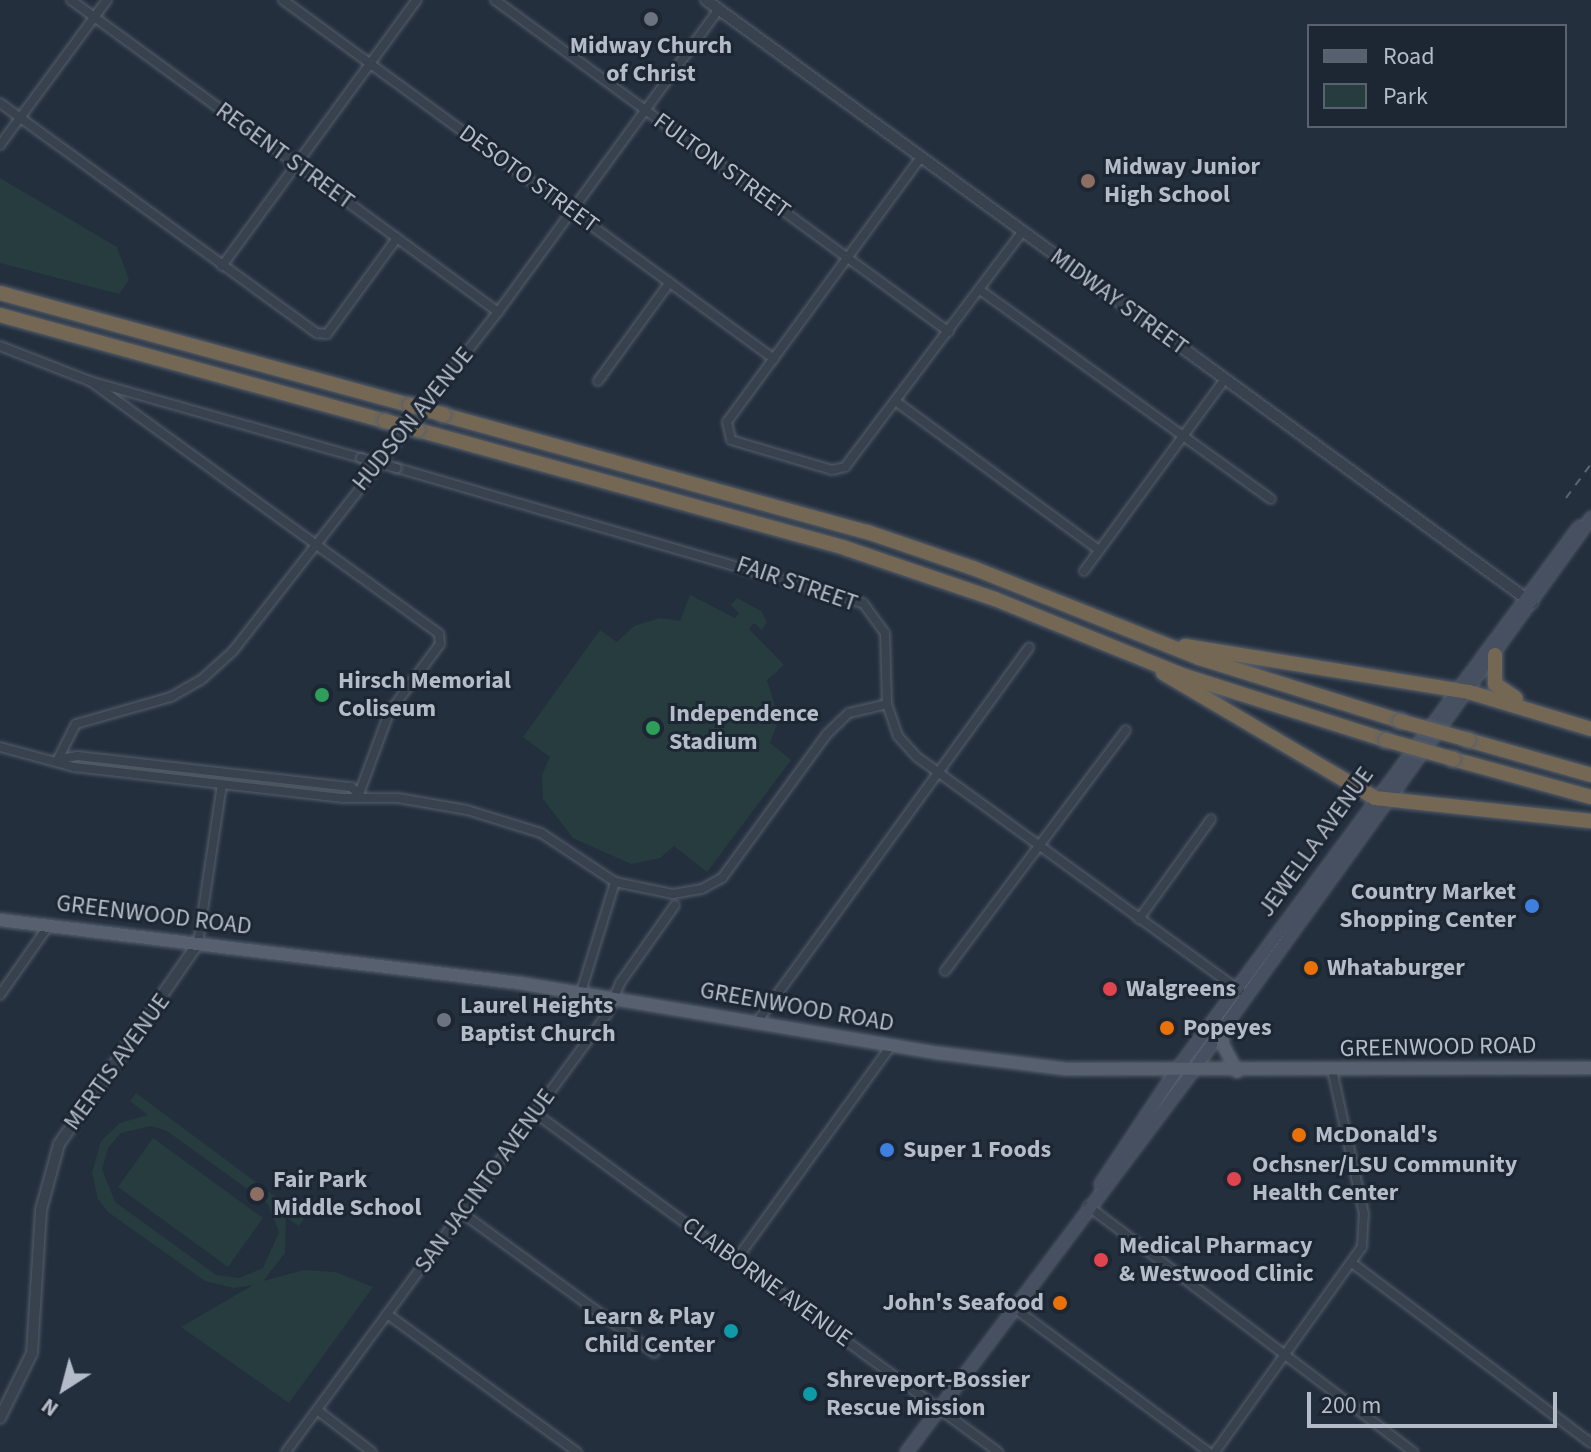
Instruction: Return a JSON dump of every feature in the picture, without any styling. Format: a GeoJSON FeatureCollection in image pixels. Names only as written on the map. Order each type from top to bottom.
{"type":"FeatureCollection","features":[{"type":"Feature","properties":{"kind":"highway"},"geometry":{"type":"LineString","coordinates":[[0,293],[867,532],[1263,681],[1591,775]]}},
{"type":"Feature","properties":{"kind":"highway"},"geometry":{"type":"LineString","coordinates":[[0,315],[875,558],[1149,663],[1386,740],[1591,797]]}},
{"type":"Feature","properties":{"kind":"highway"},"geometry":{"type":"LineString","coordinates":[[1149,638],[1282,666],[1461,691],[1557,715]]}},
{"type":"Feature","properties":{"kind":"highway"},"geometry":{"type":"LineString","coordinates":[[1495,655],[1492,672],[1497,687],[1591,729]]}},
{"type":"Feature","properties":{"kind":"highway"},"geometry":{"type":"LineString","coordinates":[[1149,663],[1382,800],[1591,821]]}},
{"type":"Feature","properties":{"kind":"main road","name":"JEWELLA AVENUE"},"geometry":{"type":"LineString","coordinates":[[1088,1206],[1175,1071],[1242,992],[1591,514]]}},
{"type":"Feature","properties":{"kind":"main road","name":"JEWELLA AVENUE"},"geometry":{"type":"LineString","coordinates":[[1461,691],[1495,655],[1528,600]]}},
{"type":"Feature","properties":{"kind":"main road","name":"GREENWOOD ROAD"},"geometry":{"type":"LineString","coordinates":[[0,920],[581,992],[891,1046],[1040,1067],[1191,1072],[1591,1068]]}},
{"type":"Feature","properties":{"kind":"main road","name":"JEWELLA AVENUE"},"geometry":{"type":"LineString","coordinates":[[906,1452],[1222,1030],[1242,992]]}},
{"type":"Feature","properties":{"kind":"main road"},"geometry":{"type":"LineString","coordinates":[[1222,1030],[1223,1045],[1237,1071]]}},
{"type":"Feature","properties":{"kind":"street","name":"REGENT STREET"},"geometry":{"type":"LineString","coordinates":[[71,0],[498,312]]}},
{"type":"Feature","properties":{"kind":"street"},"geometry":{"type":"LineString","coordinates":[[0,145],[107,0]]}},
{"type":"Feature","properties":{"kind":"street","name":"DESOTO STREET"},"geometry":{"type":"LineString","coordinates":[[283,0],[774,359]]}},
{"type":"Feature","properties":{"kind":"street"},"geometry":{"type":"LineString","coordinates":[[222,266],[417,0]]}},
{"type":"Feature","properties":{"kind":"street","name":"FULTON STREET"},"geometry":{"type":"LineString","coordinates":[[495,0],[949,332]]}},
{"type":"Feature","properties":{"kind":"street","name":"MIDWAY STREET"},"geometry":{"type":"LineString","coordinates":[[706,0],[1528,600]]}},
{"type":"Feature","properties":{"kind":"street","name":"HUDSON AVENUE"},"geometry":{"type":"LineString","coordinates":[[58,759],[76,724],[159,702],[211,673],[498,312],[719,9]]}},
{"type":"Feature","properties":{"kind":"street"},"geometry":{"type":"LineString","coordinates":[[0,103],[311,330],[327,334],[397,238]]}},
{"type":"Feature","properties":{"kind":"street"},"geometry":{"type":"LineString","coordinates":[[921,157],[727,422],[727,436],[736,443],[838,469],[852,463],[1023,231]]}},
{"type":"Feature","properties":{"kind":"street"},"geometry":{"type":"LineString","coordinates":[[598,381],[670,282]]}},
{"type":"Feature","properties":{"kind":"street"},"geometry":{"type":"LineString","coordinates":[[980,290],[1181,439],[1271,499]]}},
{"type":"Feature","properties":{"kind":"street"},"geometry":{"type":"LineString","coordinates":[[0,346],[90,381],[315,543],[441,640],[389,713],[359,794]]}},
{"type":"Feature","properties":{"kind":"street"},"geometry":{"type":"LineString","coordinates":[[1084,571],[1225,379]]}},
{"type":"Feature","properties":{"kind":"street","name":"FAIR STREET"},"geometry":{"type":"LineString","coordinates":[[90,381],[846,595],[869,608],[885,633],[887,704],[898,736],[938,773],[1242,992]]}},
{"type":"Feature","properties":{"kind":"street"},"geometry":{"type":"LineString","coordinates":[[898,403],[1099,550]]}},
{"type":"Feature","properties":{"kind":"street"},"geometry":{"type":"LineString","coordinates":[[757,1022],[1029,647]]}},
{"type":"Feature","properties":{"kind":"street"},"geometry":{"type":"LineString","coordinates":[[0,747],[58,759],[74,767],[343,798],[359,794],[444,806],[529,828],[615,882],[645,892],[684,893],[714,884],[735,864],[827,734],[849,713],[887,704]]}},
{"type":"Feature","properties":{"kind":"street"},"geometry":{"type":"LineString","coordinates":[[945,971],[1126,730]]}},
{"type":"Feature","properties":{"kind":"street"},"geometry":{"type":"LineString","coordinates":[[58,759],[78,756],[351,787],[359,794]]}},
{"type":"Feature","properties":{"kind":"street"},"geometry":{"type":"LineString","coordinates":[[198,943],[222,785]]}},
{"type":"Feature","properties":{"kind":"street"},"geometry":{"type":"LineString","coordinates":[[1139,919],[1211,819]]}},
{"type":"Feature","properties":{"kind":"street"},"geometry":{"type":"LineString","coordinates":[[581,992],[615,882]]}},
{"type":"Feature","properties":{"kind":"street","name":"SAN JACINTO AVENUE"},"geometry":{"type":"LineString","coordinates":[[286,1452],[607,1014],[612,998],[675,905]]}},
{"type":"Feature","properties":{"kind":"street"},"geometry":{"type":"LineString","coordinates":[[0,995],[49,925]]}},
{"type":"Feature","properties":{"kind":"street","name":"MERTIS AVENUE"},"geometry":{"type":"LineString","coordinates":[[0,1418],[23,1380],[35,1340],[39,1227],[51,1164],[74,1118],[198,943]]}},
{"type":"Feature","properties":{"kind":"street"},"geometry":{"type":"LineString","coordinates":[[736,1260],[891,1046]]}},
{"type":"Feature","properties":{"kind":"street"},"geometry":{"type":"LineString","coordinates":[[1215,1452],[1362,1247],[1365,1226],[1332,1070]]}},
{"type":"Feature","properties":{"kind":"street","name":"CLAIBORNE AVENUE"},"geometry":{"type":"LineString","coordinates":[[535,1113],[998,1452]]}},
{"type":"Feature","properties":{"kind":"street"},"geometry":{"type":"LineString","coordinates":[[1088,1206],[1413,1452]]}},
{"type":"Feature","properties":{"kind":"street"},"geometry":{"type":"LineString","coordinates":[[462,1213],[655,1353]]}},
{"type":"Feature","properties":{"kind":"street"},"geometry":{"type":"LineString","coordinates":[[1352,1263],[1591,1443]]}},
{"type":"Feature","properties":{"kind":"street"},"geometry":{"type":"LineString","coordinates":[[1013,1307],[1208,1452]]}},
{"type":"Feature","properties":{"kind":"street"},"geometry":{"type":"LineString","coordinates":[[387,1314],[577,1452]]}},
{"type":"Feature","properties":{"kind":"street"},"geometry":{"type":"LineString","coordinates":[[317,1410],[372,1452]]}},
{"type":"Feature","properties":{"kind":"green space"},"geometry":{"type":"Polygon","coordinates":[[[0,178],[117,247],[129,280],[119,294],[0,263],[0,178]]]}},
{"type":"Feature","properties":{"kind":"green space","name":"Independence Stadium"},"geometry":{"type":"Polygon","coordinates":[[[690,595],[735,618],[739,613],[731,605],[737,598],[761,611],[767,622],[762,630],[754,623],[749,629],[784,665],[767,680],[779,719],[770,743],[791,760],[707,872],[674,846],[660,858],[631,864],[573,838],[543,799],[542,775],[550,757],[523,737],[600,630],[617,642],[634,626],[660,618],[680,621],[690,595]]]}},
{"type":"Feature","properties":{"kind":"green space"},"geometry":{"type":"Polygon","coordinates":[[[136,1093],[304,1218],[299,1226],[286,1217],[285,1253],[263,1281],[304,1270],[335,1272],[373,1287],[289,1403],[181,1327],[253,1285],[234,1288],[205,1281],[108,1212],[98,1199],[92,1173],[101,1141],[120,1123],[148,1115],[130,1101],[136,1093]],[[151,1126],[121,1133],[108,1148],[102,1169],[115,1202],[216,1275],[239,1278],[263,1268],[279,1232],[268,1204],[167,1131],[151,1126]]]}},
{"type":"Feature","properties":{"kind":"green space"},"geometry":{"type":"Polygon","coordinates":[[[153,1138],[263,1218],[228,1267],[118,1187],[153,1138]]]}},
{"type":"Feature","properties":{"kind":"railway"},"geometry":{"type":"LineString","coordinates":[[1566,498],[1591,464]]}},
{"type":"Feature","properties":{"kind":"place","name":"Midway Church of Christ"},"geometry":{"type":"Point","coordinates":[651,19]}},
{"type":"Feature","properties":{"kind":"place","name":"Midway Junior High School"},"geometry":{"type":"Point","coordinates":[1088,181]}},
{"type":"Feature","properties":{"kind":"place","name":"Hirsch Memorial Coliseum"},"geometry":{"type":"Point","coordinates":[322,695]}},
{"type":"Feature","properties":{"kind":"place","name":"Independence Stadium"},"geometry":{"type":"Point","coordinates":[653,728]}},
{"type":"Feature","properties":{"kind":"place","name":"Country Market Shopping Center"},"geometry":{"type":"Point","coordinates":[1532,906]}},
{"type":"Feature","properties":{"kind":"place","name":"Whataburger"},"geometry":{"type":"Point","coordinates":[1311,968]}},
{"type":"Feature","properties":{"kind":"place","name":"Walgreens"},"geometry":{"type":"Point","coordinates":[1110,989]}},
{"type":"Feature","properties":{"kind":"place","name":"Laurel Heights Baptist Church"},"geometry":{"type":"Point","coordinates":[444,1020]}},
{"type":"Feature","properties":{"kind":"place","name":"Popeyes"},"geometry":{"type":"Point","coordinates":[1167,1028]}},
{"type":"Feature","properties":{"kind":"place","name":"McDonald's"},"geometry":{"type":"Point","coordinates":[1299,1135]}},
{"type":"Feature","properties":{"kind":"place","name":"Super 1 Foods"},"geometry":{"type":"Point","coordinates":[887,1150]}},
{"type":"Feature","properties":{"kind":"place","name":"Ochsner/LSU Community Health Center"},"geometry":{"type":"Point","coordinates":[1234,1179]}},
{"type":"Feature","properties":{"kind":"place","name":"Fair Park Middle School"},"geometry":{"type":"Point","coordinates":[257,1194]}},
{"type":"Feature","properties":{"kind":"place","name":"Medical Pharmacy & Westwood Clinic"},"geometry":{"type":"Point","coordinates":[1101,1260]}},
{"type":"Feature","properties":{"kind":"place","name":"John's Seafood"},"geometry":{"type":"Point","coordinates":[1060,1303]}},
{"type":"Feature","properties":{"kind":"place","name":"Learn & Play Child Center"},"geometry":{"type":"Point","coordinates":[731,1331]}},
{"type":"Feature","properties":{"kind":"place","name":"Shreveport-Bossier Rescue Mission"},"geometry":{"type":"Point","coordinates":[810,1394]}}]}
